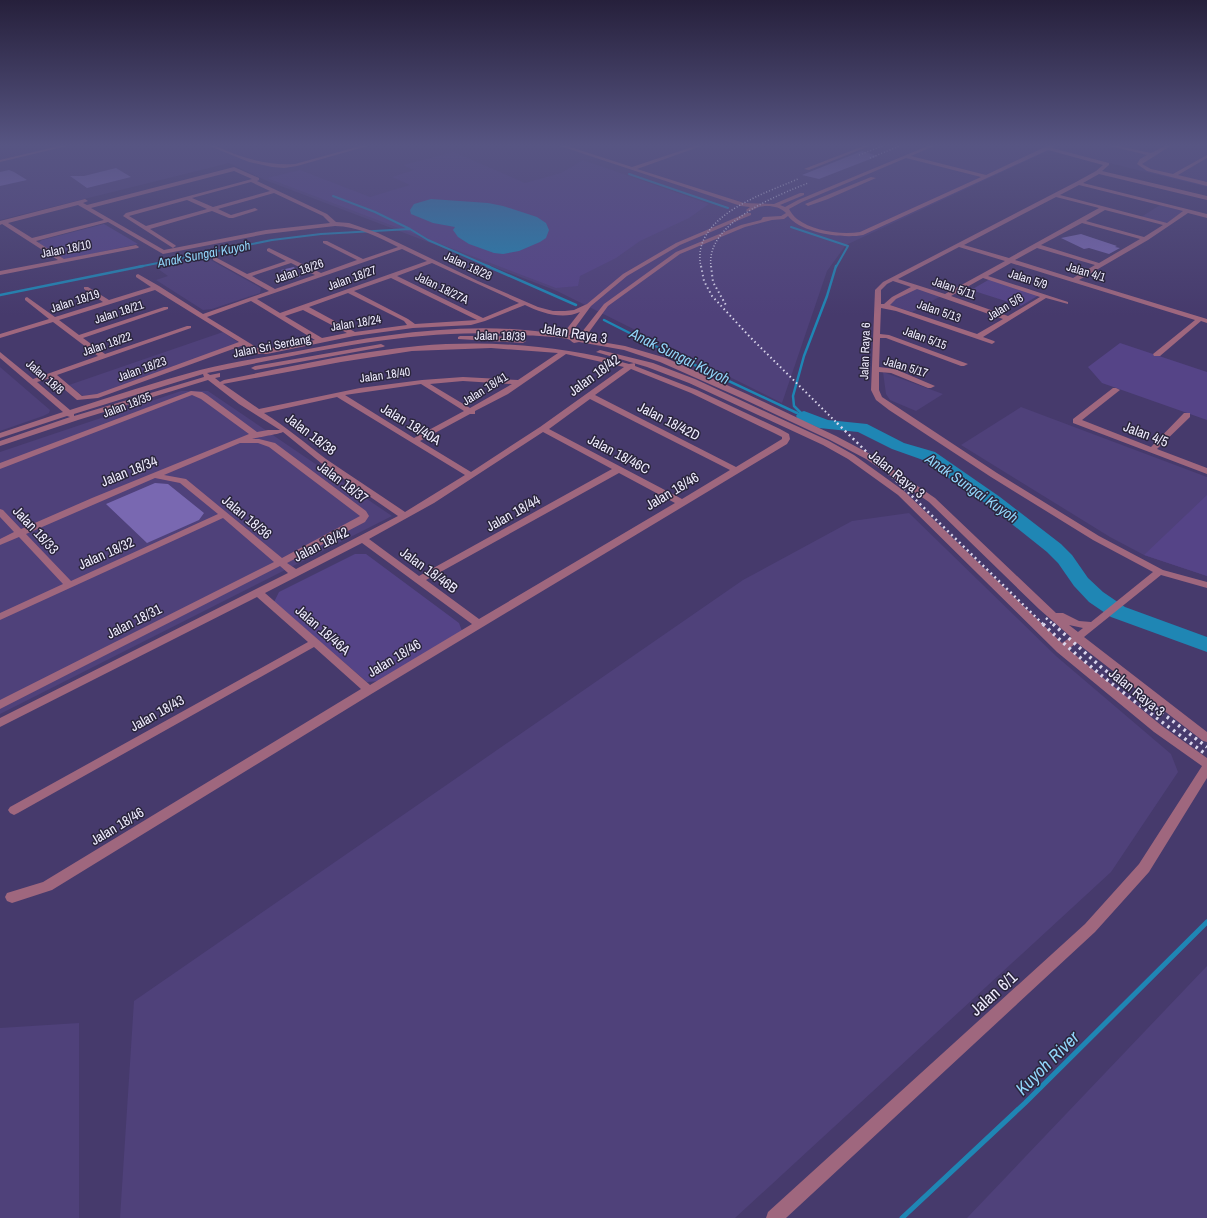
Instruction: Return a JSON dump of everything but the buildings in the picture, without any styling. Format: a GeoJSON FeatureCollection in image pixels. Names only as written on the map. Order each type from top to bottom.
{"type":"FeatureCollection","features":[{"type":"Feature","properties":{"kind":"street"},"geometry":{"type":"LineString","coordinates":[[2,223],[83,202]]}},
{"type":"Feature","properties":{"kind":"street"},"geometry":{"type":"LineString","coordinates":[[9,226],[106,202]]}},
{"type":"Feature","properties":{"kind":"street"},"geometry":{"type":"LineString","coordinates":[[173,202],[128,214],[126,216],[173,246]]}},
{"type":"Feature","properties":{"kind":"street"},"geometry":{"type":"LineString","coordinates":[[196,202],[233,217],[255,210]]}},
{"type":"Feature","properties":{"kind":"street"},"geometry":{"type":"LineString","coordinates":[[146,228],[237,202]]}},
{"type":"Feature","properties":{"kind":"street"},"geometry":{"type":"LineString","coordinates":[[298,202],[325,215],[335,224]]}},
{"type":"Feature","properties":{"kind":"street"},"geometry":{"type":"LineString","coordinates":[[733,202],[743,205],[756,206],[775,206],[796,202]]}},
{"type":"Feature","properties":{"kind":"street"},"geometry":{"type":"LineString","coordinates":[[775,206],[785,202]]}},
{"type":"Feature","properties":{"kind":"street"},"geometry":{"type":"LineString","coordinates":[[497,338],[580,339],[606,305],[678,253],[743,226],[782,218],[787,211],[799,202]]}},
{"type":"Feature","properties":{"kind":"street"},"geometry":{"type":"LineString","coordinates":[[787,211],[814,202]]}},
{"type":"Feature","properties":{"kind":"street"},"geometry":{"type":"LineString","coordinates":[[775,206],[787,211],[791,218],[804,224],[838,235],[852,236],[861,234],[930,202]]}},
{"type":"Feature","properties":{"kind":"street","name":"Jalan Raya 6"},"geometry":{"type":"LineString","coordinates":[[1042,202],[893,278],[878,290],[882,306],[877,336],[875,368],[876,394],[892,408],[994,475],[1096,538],[1160,572],[1207,585]]}},
{"type":"Feature","properties":{"kind":"street"},"geometry":{"type":"LineString","coordinates":[[1081,202],[1168,225]]}},
{"type":"Feature","properties":{"kind":"street"},"geometry":{"type":"LineString","coordinates":[[1151,202],[1207,216]]}},
{"type":"Feature","properties":{"kind":"street"},"geometry":{"type":"LineString","coordinates":[[79,203],[122,228],[137,223]]}},
{"type":"Feature","properties":{"kind":"street"},"geometry":{"type":"LineString","coordinates":[[743,205],[757,218],[770,220]]}},
{"type":"Feature","properties":{"kind":"street"},"geometry":{"type":"LineString","coordinates":[[222,213],[246,206]]}},
{"type":"Feature","properties":{"kind":"street"},"geometry":{"type":"LineString","coordinates":[[564,338],[569,329],[589,305],[625,275],[678,244],[726,225],[749,212],[756,206]]}},
{"type":"Feature","properties":{"kind":"street"},"geometry":{"type":"LineString","coordinates":[[945,297],[1104,208]]}},
{"type":"Feature","properties":{"kind":"street"},"geometry":{"type":"LineString","coordinates":[[1074,280],[1146,239],[1187,211]]}},
{"type":"Feature","properties":{"kind":"street"},"geometry":{"type":"LineString","coordinates":[[32,240],[109,220]]}},
{"type":"Feature","properties":{"kind":"street"},"geometry":{"type":"LineString","coordinates":[[1081,221],[1146,239]]}},
{"type":"Feature","properties":{"kind":"street"},"geometry":{"type":"LineString","coordinates":[[2,223],[32,240],[63,261]]}},
{"type":"Feature","properties":{"kind":"street","name":"Jalan 18/28"},"geometry":{"type":"LineString","coordinates":[[122,228],[163,252],[266,232],[347,224],[367,230],[525,303],[553,313],[562,319],[569,329]]}},
{"type":"Feature","properties":{"kind":"street"},"geometry":{"type":"LineString","coordinates":[[325,242],[363,261]]}},
{"type":"Feature","properties":{"kind":"street","name":"Jalan 4/1"},"geometry":{"type":"LineString","coordinates":[[959,245],[1202,319]]}},
{"type":"Feature","properties":{"kind":"street"},"geometry":{"type":"LineString","coordinates":[[1037,246],[1101,265]]}},
{"type":"Feature","properties":{"kind":"street","name":"Jalan 18/10"},"geometry":{"type":"LineString","coordinates":[[0,273],[136,247]]}},
{"type":"Feature","properties":{"kind":"street","name":"Jalan 18/26"},"geometry":{"type":"LineString","coordinates":[[203,316],[402,247]]}},
{"type":"Feature","properties":{"kind":"street"},"geometry":{"type":"LineString","coordinates":[[269,250],[320,275]]}},
{"type":"Feature","properties":{"kind":"street"},"geometry":{"type":"LineString","coordinates":[[215,259],[274,291]]}},
{"type":"Feature","properties":{"kind":"street"},"geometry":{"type":"LineString","coordinates":[[247,276],[292,261]]}},
{"type":"Feature","properties":{"kind":"street","name":"Jalan 18/27"},"geometry":{"type":"LineString","coordinates":[[279,316],[432,261]]}},
{"type":"Feature","properties":{"kind":"street","name":"Jalan 18/24"},"geometry":{"type":"LineString","coordinates":[[138,276],[259,352],[267,352],[354,334],[413,326],[471,323],[483,320],[525,303]]}},
{"type":"Feature","properties":{"kind":"street","name":"Jalan 18/27A"},"geometry":{"type":"LineString","coordinates":[[392,276],[483,320]]}},
{"type":"Feature","properties":{"kind":"street","name":"Jalan 5/9"},"geometry":{"type":"LineString","coordinates":[[983,276],[1066,303]]}},
{"type":"Feature","properties":{"kind":"street","name":"Jalan 5/11"},"geometry":{"type":"LineString","coordinates":[[893,278],[1008,318]]}},
{"type":"Feature","properties":{"kind":"street"},"geometry":{"type":"LineString","coordinates":[[882,306],[916,286]]}},
{"type":"Feature","properties":{"kind":"street","name":"Jalan 18/19"},"geometry":{"type":"LineString","coordinates":[[0,336],[157,287]]}},
{"type":"Feature","properties":{"kind":"street"},"geometry":{"type":"LineString","coordinates":[[86,288],[108,302]]}},
{"type":"Feature","properties":{"kind":"street"},"geometry":{"type":"LineString","coordinates":[[348,291],[406,320],[413,326]]}},
{"type":"Feature","properties":{"kind":"street","name":"Jalan 5/8"},"geometry":{"type":"LineString","coordinates":[[978,337],[1045,296]]}},
{"type":"Feature","properties":{"kind":"street"},"geometry":{"type":"LineString","coordinates":[[27,299],[104,357]]}},
{"type":"Feature","properties":{"kind":"street"},"geometry":{"type":"LineString","coordinates":[[252,299],[320,340]]}},
{"type":"Feature","properties":{"kind":"street","name":"Jalan 18/28"},"geometry":{"type":"LineString","coordinates":[[553,313],[575,312],[589,305]]}},
{"type":"Feature","properties":{"kind":"street","name":"Jalan 5/13"},"geometry":{"type":"LineString","coordinates":[[882,306],[898,308],[992,342]]}},
{"type":"Feature","properties":{"kind":"street"},"geometry":{"type":"LineString","coordinates":[[303,307],[354,334]]}},
{"type":"Feature","properties":{"kind":"street","name":"Jalan 18/21"},"geometry":{"type":"LineString","coordinates":[[78,337],[166,308]]}},
{"type":"Feature","properties":{"kind":"street"},"geometry":{"type":"LineString","coordinates":[[1158,354],[1202,319],[1207,311]]}},
{"type":"Feature","properties":{"kind":"street","name":"Jalan 18/22"},"geometry":{"type":"LineString","coordinates":[[32,382],[189,327]]}},
{"type":"Feature","properties":{"kind":"street","name":"Jalan Sri Serdang"},"geometry":{"type":"LineString","coordinates":[[0,436],[92,405],[205,375],[339,345],[406,335],[482,331],[564,338]]}},
{"type":"Feature","properties":{"kind":"street"},"geometry":{"type":"LineString","coordinates":[[585,333],[596,342]]}},
{"type":"Feature","properties":{"kind":"street","name":"Jalan 5/15"},"geometry":{"type":"LineString","coordinates":[[877,336],[892,338],[964,364]]}},
{"type":"Feature","properties":{"kind":"street","name":"Jalan Sri Serdang"},"geometry":{"type":"LineString","coordinates":[[0,444],[75,418],[184,384],[205,375],[242,371],[404,342],[454,338],[497,338]]}},
{"type":"Feature","properties":{"kind":"street","name":"Jalan Raya 3"},"geometry":{"type":"LineString","coordinates":[[497,338],[563,345],[610,354],[633,364],[650,365],[699,384],[826,443],[850,457],[900,493],[1061,649],[1158,729],[1207,764]]}},
{"type":"Feature","properties":{"kind":"street"},"geometry":{"type":"LineString","coordinates":[[564,338],[626,355],[650,365]]}},
{"type":"Feature","properties":{"kind":"street","name":"Jalan Raya 3"},"geometry":{"type":"LineString","coordinates":[[580,339],[625,348],[663,360],[833,438],[869,458],[932,500],[1043,607],[1078,638],[1207,738]]}},
{"type":"Feature","properties":{"kind":"street","name":"Jalan 18/23"},"geometry":{"type":"LineString","coordinates":[[52,375],[80,398],[88,398],[103,394],[244,343]]}},
{"type":"Feature","properties":{"kind":"street","name":"Jalan 18/39"},"geometry":{"type":"LineString","coordinates":[[184,384],[223,384],[348,359],[413,349],[481,345],[534,347],[565,351],[633,364],[786,436]]}},
{"type":"Feature","properties":{"kind":"street","name":"Jalan 18/41"},"geometry":{"type":"LineString","coordinates":[[414,441],[472,412],[505,392],[565,351]]}},
{"type":"Feature","properties":{"kind":"street","name":"Jalan 18/8"},"geometry":{"type":"LineString","coordinates":[[0,354],[60,407],[75,418]]}},
{"type":"Feature","properties":{"kind":"street","name":"Jalan 18/42"},"geometry":{"type":"LineString","coordinates":[[0,723],[405,516],[543,428],[633,364]]}},
{"type":"Feature","properties":{"kind":"street","name":"Jalan 5/17"},"geometry":{"type":"LineString","coordinates":[[875,368],[892,371],[931,386]]}},
{"type":"Feature","properties":{"kind":"street"},"geometry":{"type":"LineString","coordinates":[[223,384],[242,371]]}},
{"type":"Feature","properties":{"kind":"street","name":"Jalan 18/38"},"geometry":{"type":"LineString","coordinates":[[205,375],[223,384],[261,417],[275,422],[292,437],[405,516]]}},
{"type":"Feature","properties":{"kind":"street","name":"Jalan 18/40"},"geometry":{"type":"LineString","coordinates":[[261,417],[277,408],[339,396],[360,390],[422,382],[463,379],[518,382]]}},
{"type":"Feature","properties":{"kind":"street"},"geometry":{"type":"LineString","coordinates":[[422,382],[472,412]]}},
{"type":"Feature","properties":{"kind":"street","name":"Jalan 4/5"},"geometry":{"type":"LineString","coordinates":[[1116,390],[1076,421],[1207,471]]}},
{"type":"Feature","properties":{"kind":"street","name":"Jalan 18/35"},"geometry":{"type":"LineString","coordinates":[[0,466],[191,393],[199,394],[204,397],[252,435]]}},
{"type":"Feature","properties":{"kind":"street","name":"Jalan 18/40A"},"geometry":{"type":"LineString","coordinates":[[339,396],[470,475]]}},
{"type":"Feature","properties":{"kind":"street","name":"Jalan 18/42D"},"geometry":{"type":"LineString","coordinates":[[590,396],[736,470]]}},
{"type":"Feature","properties":{"kind":"street"},"geometry":{"type":"LineString","coordinates":[[47,420],[60,407],[92,405]]}},
{"type":"Feature","properties":{"kind":"street"},"geometry":{"type":"LineString","coordinates":[[248,406],[277,408],[272,416],[275,422]]}},
{"type":"Feature","properties":{"kind":"street"},"geometry":{"type":"LineString","coordinates":[[1152,450],[1187,416]]}},
{"type":"Feature","properties":{"kind":"street"},"geometry":{"type":"LineString","coordinates":[[261,417],[279,432],[292,437]]}},
{"type":"Feature","properties":{"kind":"street"},"geometry":{"type":"LineString","coordinates":[[252,435],[260,427],[261,417]]}},
{"type":"Feature","properties":{"kind":"street","name":"Jalan 18/46C"},"geometry":{"type":"LineString","coordinates":[[543,428],[682,503]]}},
{"type":"Feature","properties":{"kind":"street","name":"Jalan 18/34"},"geometry":{"type":"LineString","coordinates":[[0,542],[252,435],[268,432],[279,432]]}},
{"type":"Feature","properties":{"kind":"street","name":"Jalan 18/46"},"geometry":{"type":"LineString","coordinates":[[12,897],[47,886],[369,690],[784,442],[786,436]]}},
{"type":"Feature","properties":{"kind":"street","name":"Jalan 18/37"},"geometry":{"type":"LineString","coordinates":[[239,441],[259,441],[272,445],[365,516],[362,520],[280,562]]}},
{"type":"Feature","properties":{"kind":"street"},"geometry":{"type":"LineString","coordinates":[[183,481],[184,464]]}},
{"type":"Feature","properties":{"kind":"street","name":"Jalan 18/44"},"geometry":{"type":"LineString","coordinates":[[420,580],[619,469]]}},
{"type":"Feature","properties":{"kind":"street","name":"Jalan 18/36"},"geometry":{"type":"LineString","coordinates":[[156,476],[183,481],[294,573]]}},
{"type":"Feature","properties":{"kind":"street","name":"Jalan 18/33"},"geometry":{"type":"LineString","coordinates":[[0,512],[69,585]]}},
{"type":"Feature","properties":{"kind":"street","name":"Jalan 18/32"},"geometry":{"type":"LineString","coordinates":[[0,617],[223,515]]}},
{"type":"Feature","properties":{"kind":"street","name":"Jalan 18/46B"},"geometry":{"type":"LineString","coordinates":[[362,539],[479,624]]}},
{"type":"Feature","properties":{"kind":"street","name":"Jalan 18/31"},"geometry":{"type":"LineString","coordinates":[[0,704],[280,562]]}},
{"type":"Feature","properties":{"kind":"street"},"geometry":{"type":"LineString","coordinates":[[1061,649],[1078,638],[1142,584],[1160,572]]}},
{"type":"Feature","properties":{"kind":"street","name":"Jalan 18/46A"},"geometry":{"type":"LineString","coordinates":[[258,592],[369,690]]}},
{"type":"Feature","properties":{"kind":"street"},"geometry":{"type":"LineString","coordinates":[[1043,607],[1070,622],[1083,626],[1096,623]]}},
{"type":"Feature","properties":{"kind":"street","name":"Jalan 18/43"},"geometry":{"type":"LineString","coordinates":[[14,810],[315,642]]}},
{"type":"Feature","properties":{"kind":"street","name":"Jalan 6/1"},"geometry":{"type":"LineString","coordinates":[[774,1218],[1090,928],[1144,868],[1207,768]]}},
{"type":"Feature","properties":{"kind":"shaded area"},"geometry":{"type":"Polygon","coordinates":[[[0,202],[73,202],[0,220],[0,202]]]}},
{"type":"Feature","properties":{"kind":"shaded area"},"geometry":{"type":"Polygon","coordinates":[[[322,202],[939,202],[846,245],[827,271],[782,403],[557,291],[322,202]]]}},
{"type":"Feature","properties":{"kind":"shaded area"},"geometry":{"type":"Polygon","coordinates":[[[330,202],[703,202],[709,204],[689,218],[640,241],[616,258],[580,276],[578,286],[556,288],[330,202]]]}},
{"type":"Feature","properties":{"kind":"shaded area"},"geometry":{"type":"Polygon","coordinates":[[[1160,205],[1184,211],[1167,224],[1141,217],[1160,205]]]}},
{"type":"Feature","properties":{"kind":"shaded area"},"geometry":{"type":"Polygon","coordinates":[[[104,224],[138,244],[64,259],[38,243],[42,240],[104,224]]]}},
{"type":"Feature","properties":{"kind":"shaded area"},"geometry":{"type":"Polygon","coordinates":[[[207,258],[261,288],[260,293],[212,309],[203,310],[156,280],[168,276],[158,269],[207,258]]]}},
{"type":"Feature","properties":{"kind":"shaded area"},"geometry":{"type":"Polygon","coordinates":[[[990,279],[1039,295],[1021,306],[971,290],[990,279]]]}},
{"type":"Feature","properties":{"kind":"shaded area"},"geometry":{"type":"Polygon","coordinates":[[[917,288],[941,296],[912,312],[890,305],[895,299],[917,288]]]}},
{"type":"Feature","properties":{"kind":"shaded area"},"geometry":{"type":"Polygon","coordinates":[[[223,332],[239,343],[97,395],[83,396],[69,385],[223,332]]]}},
{"type":"Feature","properties":{"kind":"shaded area"},"geometry":{"type":"Polygon","coordinates":[[[1120,343],[1207,372],[1207,420],[1102,383],[1088,367],[1120,343]]]}},
{"type":"Feature","properties":{"kind":"shaded area"},"geometry":{"type":"Polygon","coordinates":[[[0,367],[50,410],[49,413],[0,431],[0,367]]]}},
{"type":"Feature","properties":{"kind":"shaded area"},"geometry":{"type":"Polygon","coordinates":[[[883,372],[943,394],[916,411],[890,400],[886,394],[883,372]]]}},
{"type":"Feature","properties":{"kind":"shaded area"},"geometry":{"type":"Polygon","coordinates":[[[181,391],[208,391],[392,516],[0,714],[0,452],[181,391]]]}},
{"type":"Feature","properties":{"kind":"shaded area"},"geometry":{"type":"Polygon","coordinates":[[[1021,407],[1207,477],[1207,576],[1144,555],[1110,537],[961,445],[1021,407]]]}},
{"type":"Feature","properties":{"kind":"shaded area"},"geometry":{"type":"Polygon","coordinates":[[[1207,495],[1207,576],[1144,555],[1207,495]]]}},
{"type":"Feature","properties":{"kind":"shaded area"},"geometry":{"type":"Polygon","coordinates":[[[909,513],[1056,656],[1171,754],[1178,772],[1111,872],[735,1218],[120,1218],[134,1001],[743,580],[852,521],[909,513]]]}},
{"type":"Feature","properties":{"kind":"shaded area"},"geometry":{"type":"Polygon","coordinates":[[[355,554],[366,554],[459,623],[462,631],[380,681],[367,682],[274,602],[279,592],[355,554]]]}},
{"type":"Feature","properties":{"kind":"shaded area"},"geometry":{"type":"Polygon","coordinates":[[[1207,966],[1207,1218],[967,1218],[1207,966]]]}},
{"type":"Feature","properties":{"kind":"shaded area"},"geometry":{"type":"Polygon","coordinates":[[[79,1023],[79,1218],[0,1218],[0,1028],[79,1023]]]}},
{"type":"Feature","properties":{"kind":"water"},"geometry":{"type":"Polygon","coordinates":[[[421,202],[488,203],[503,206],[537,217],[546,223],[549,230],[546,238],[519,251],[503,254],[494,253],[469,244],[458,237],[453,230],[455,227],[433,223],[411,214],[410,210],[414,204],[421,202]]]}},
{"type":"Feature","properties":{"kind":"waterway","name":"Anak Sungai Kuyoh"},"geometry":{"type":"LineString","coordinates":[[348,202],[375,212],[410,229]]}},
{"type":"Feature","properties":{"kind":"waterway"},"geometry":{"type":"LineString","coordinates":[[710,202],[728,208]]}},
{"type":"Feature","properties":{"kind":"waterway"},"geometry":{"type":"LineString","coordinates":[[791,227],[848,246],[836,267]]}},
{"type":"Feature","properties":{"kind":"waterway","name":"Anak Sungai Kuyoh"},"geometry":{"type":"LineString","coordinates":[[138,267],[272,240],[321,234],[410,229]]}},
{"type":"Feature","properties":{"kind":"waterway","name":"Anak Sungai Kuyoh"},"geometry":{"type":"LineString","coordinates":[[410,229],[428,240],[490,267]]}},
{"type":"Feature","properties":{"kind":"waterway","name":"Anak Sungai Kuyoh"},"geometry":{"type":"LineString","coordinates":[[0,295],[143,266]]}},
{"type":"Feature","properties":{"kind":"waterway","name":"Anak Sungai Kuyoh"},"geometry":{"type":"LineString","coordinates":[[487,266],[576,305]]}},
{"type":"Feature","properties":{"kind":"waterway"},"geometry":{"type":"LineString","coordinates":[[804,416],[794,406],[793,396],[804,356],[827,296],[836,266]]}},
{"type":"Feature","properties":{"kind":"waterway","name":"Anak Sungai Kuyoh"},"geometry":{"type":"LineString","coordinates":[[604,320],[667,352],[797,413]]}},
{"type":"Feature","properties":{"kind":"waterway","name":"Anak Sungai Kuyoh"},"geometry":{"type":"LineString","coordinates":[[804,416],[825,425],[861,427],[898,446],[929,456],[994,501],[1054,548],[1065,559],[1081,582],[1096,597],[1118,612],[1207,645]]}},
{"type":"Feature","properties":{"kind":"waterway","name":"Kuyoh River"},"geometry":{"type":"LineString","coordinates":[[902,1218],[1025,1103],[1207,922]]}},
{"type":"Feature","properties":{"kind":"railway"},"geometry":{"type":"LineString","coordinates":[[701,266],[701,249],[707,234],[718,221],[746,202]]}},
{"type":"Feature","properties":{"kind":"railway"},"geometry":{"type":"LineString","coordinates":[[711,266],[712,251],[719,237],[745,213],[766,202]]}},
{"type":"Feature","properties":{"kind":"railway"},"geometry":{"type":"LineString","coordinates":[[701,266],[704,281],[712,296],[750,337],[838,424]]}},
{"type":"Feature","properties":{"kind":"railway"},"geometry":{"type":"LineString","coordinates":[[711,266],[713,282],[727,307]]}},
{"type":"Feature","properties":{"kind":"railway"},"geometry":{"type":"LineString","coordinates":[[837,423],[1044,625]]}},
{"type":"Feature","properties":{"kind":"railway"},"geometry":{"type":"LineString","coordinates":[[1046,618],[1054,625]]}},
{"type":"Feature","properties":{"kind":"railway"},"geometry":{"type":"LineString","coordinates":[[1043,624],[1103,676],[1207,755]]}},
{"type":"Feature","properties":{"kind":"railway"},"geometry":{"type":"LineString","coordinates":[[1053,624],[1101,667],[1207,747]]}}]}
